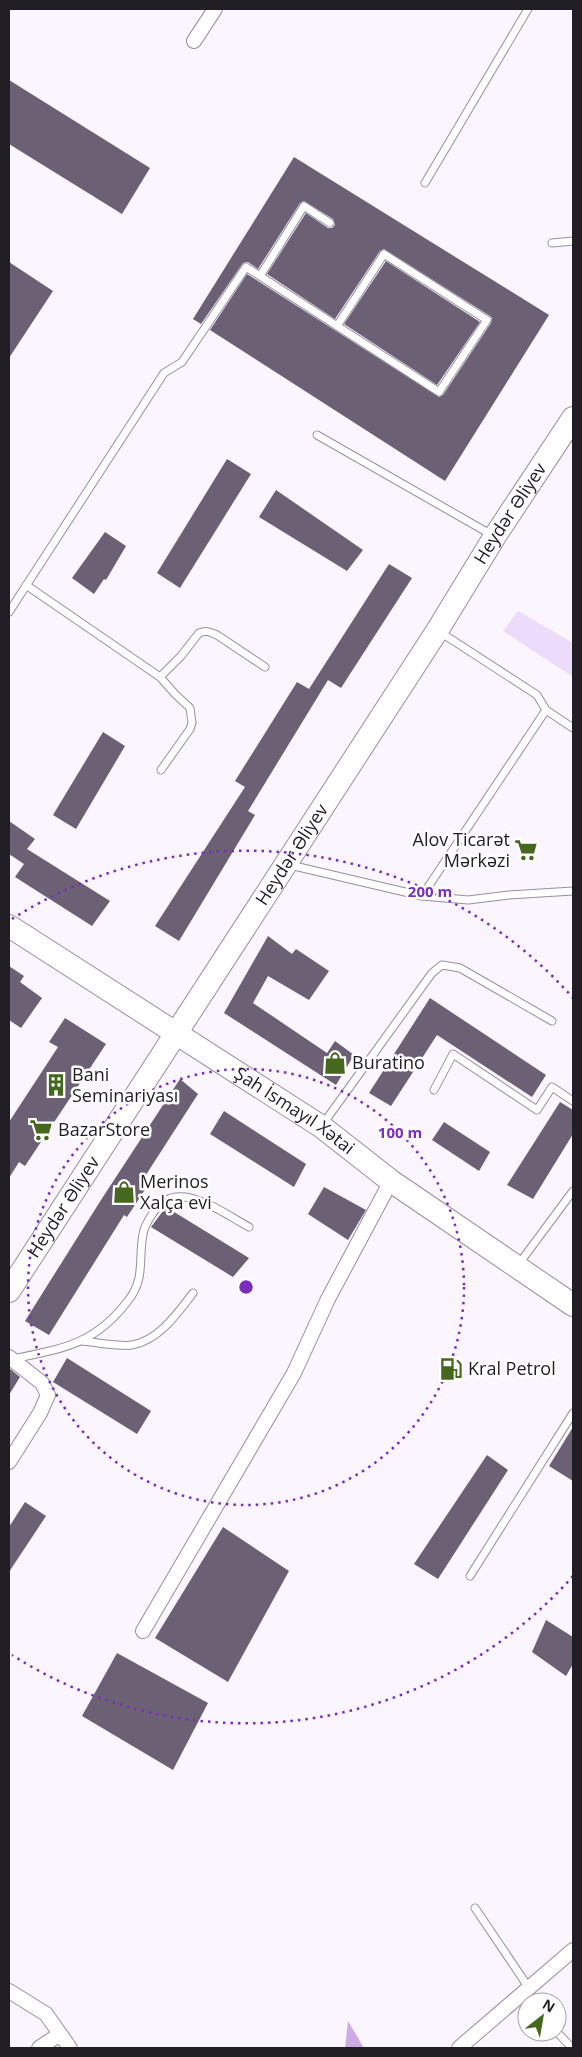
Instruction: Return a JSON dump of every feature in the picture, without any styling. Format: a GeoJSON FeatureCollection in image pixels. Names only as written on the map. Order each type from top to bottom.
{"type":"FeatureCollection","features":[{"type":"Feature","properties":{"kind":"main road","name":"Heydər Əliyev"},"geometry":{"type":"LineString","coordinates":[[9,1291],[437,631],[494,536],[573,418]]}},
{"type":"Feature","properties":{"kind":"main road","name":"Şah İsmayıl Xətai"},"geometry":{"type":"LineString","coordinates":[[9,926],[322,1127],[391,1181],[573,1306]]}},
{"type":"Feature","properties":{"kind":"street"},"geometry":{"type":"LineString","coordinates":[[194,41],[215,9]]}},
{"type":"Feature","properties":{"kind":"street"},"geometry":{"type":"LineString","coordinates":[[143,1631],[294,1373],[328,1300],[391,1181]]}},
{"type":"Feature","properties":{"kind":"street"},"geometry":{"type":"LineString","coordinates":[[9,1462],[40,1413],[48,1395],[42,1384],[10,1359]]}},
{"type":"Feature","properties":{"kind":"street"},"geometry":{"type":"LineString","coordinates":[[530,1992],[573,1950]]}},
{"type":"Feature","properties":{"kind":"street"},"geometry":{"type":"LineString","coordinates":[[9,1991],[46,2014],[70,2048]]}},
{"type":"Feature","properties":{"kind":"street"},"geometry":{"type":"LineString","coordinates":[[459,2048],[517,2003]]}},
{"type":"Feature","properties":{"kind":"street"},"geometry":{"type":"LineString","coordinates":[[39,2048],[60,2034]]}},
{"type":"Feature","properties":{"kind":"lane"},"geometry":{"type":"LineString","coordinates":[[425,183],[528,9]]}},
{"type":"Feature","properties":{"kind":"lane"},"geometry":{"type":"LineString","coordinates":[[260,276],[304,206],[330,223]]}},
{"type":"Feature","properties":{"kind":"lane"},"geometry":{"type":"LineString","coordinates":[[552,244],[573,242]]}},
{"type":"Feature","properties":{"kind":"lane"},"geometry":{"type":"LineString","coordinates":[[9,612],[164,373],[182,362],[246,267],[260,276],[337,326],[439,392],[486,320],[384,254],[337,326]]}},
{"type":"Feature","properties":{"kind":"lane"},"geometry":{"type":"LineString","coordinates":[[317,435],[494,536]]}},
{"type":"Feature","properties":{"kind":"lane"},"geometry":{"type":"LineString","coordinates":[[26,585],[160,677],[190,708],[192,717],[190,728],[161,770]]}},
{"type":"Feature","properties":{"kind":"lane"},"geometry":{"type":"LineString","coordinates":[[160,677],[181,656],[199,633],[204,631],[217,635],[265,667]]}},
{"type":"Feature","properties":{"kind":"lane"},"geometry":{"type":"LineString","coordinates":[[437,631],[537,695],[546,710],[573,728]]}},
{"type":"Feature","properties":{"kind":"lane"},"geometry":{"type":"LineString","coordinates":[[422,896],[546,710]]}},
{"type":"Feature","properties":{"kind":"lane"},"geometry":{"type":"LineString","coordinates":[[285,864],[422,896],[468,900],[573,891]]}},
{"type":"Feature","properties":{"kind":"lane"},"geometry":{"type":"LineString","coordinates":[[322,1127],[432,973],[442,965],[460,968],[552,1022]]}},
{"type":"Feature","properties":{"kind":"lane"},"geometry":{"type":"LineString","coordinates":[[434,1090],[454,1054],[537,1110],[552,1087],[573,1101]]}},
{"type":"Feature","properties":{"kind":"lane"},"geometry":{"type":"LineString","coordinates":[[516,1268],[573,1191]]}},
{"type":"Feature","properties":{"kind":"lane"},"geometry":{"type":"LineString","coordinates":[[10,1359],[63,1348],[94,1334],[110,1321],[128,1301],[137,1286],[141,1272],[143,1234],[152,1214],[164,1200],[181,1196],[193,1198],[249,1227]]}},
{"type":"Feature","properties":{"kind":"lane"},"geometry":{"type":"LineString","coordinates":[[81,1341],[131,1346],[150,1338],[173,1320],[193,1293]]}},
{"type":"Feature","properties":{"kind":"lane"},"geometry":{"type":"LineString","coordinates":[[470,1576],[573,1413]]}},
{"type":"Feature","properties":{"kind":"lane"},"geometry":{"type":"LineString","coordinates":[[475,1908],[525,1992]]}},
{"type":"Feature","properties":{"kind":"shaded area"},"geometry":{"type":"Polygon","coordinates":[[[518,611],[573,643],[573,677],[503,631],[518,611]]]}},
{"type":"Feature","properties":{"kind":"shaded area"},"geometry":{"type":"Polygon","coordinates":[[[348,2021],[364,2048],[345,2048],[348,2021]]]}},
{"type":"Feature","properties":{"kind":"building"},"geometry":{"type":"Polygon","coordinates":[[[9,80],[150,168],[122,214],[9,144],[9,80]]]}},
{"type":"Feature","properties":{"kind":"building"},"geometry":{"type":"Polygon","coordinates":[[[294,157],[549,315],[445,481],[210,330],[247,274],[439,397],[443,395],[491,323],[492,318],[490,316],[384,249],[380,251],[335,319],[267,274],[306,213],[328,228],[332,228],[335,225],[333,219],[304,201],[300,203],[258,269],[248,262],[243,263],[201,324],[193,319],[294,157]]]}},
{"type":"Feature","properties":{"kind":"building"},"geometry":{"type":"Polygon","coordinates":[[[386,261],[480,322],[437,385],[344,324],[386,261]]]}},
{"type":"Feature","properties":{"kind":"building"},"geometry":{"type":"Polygon","coordinates":[[[9,262],[53,291],[9,358],[9,262]]]}},
{"type":"Feature","properties":{"kind":"building"},"geometry":{"type":"Polygon","coordinates":[[[227,459],[251,474],[180,588],[157,573],[227,459]]]}},
{"type":"Feature","properties":{"kind":"building"},"geometry":{"type":"Polygon","coordinates":[[[276,490],[363,550],[347,571],[259,517],[276,490]]]}},
{"type":"Feature","properties":{"kind":"building"},"geometry":{"type":"Polygon","coordinates":[[[105,532],[126,546],[106,580],[104,579],[94,594],[72,578],[105,532]]]}},
{"type":"Feature","properties":{"kind":"building"},"geometry":{"type":"Polygon","coordinates":[[[389,564],[412,578],[341,688],[328,680],[248,811],[255,815],[179,941],[155,926],[245,787],[235,781],[297,682],[309,689],[389,564]]]}},
{"type":"Feature","properties":{"kind":"building"},"geometry":{"type":"Polygon","coordinates":[[[103,732],[125,746],[76,829],[53,815],[103,732]]]}},
{"type":"Feature","properties":{"kind":"building"},"geometry":{"type":"Polygon","coordinates":[[[9,821],[35,839],[27,849],[110,901],[92,926],[15,877],[24,864],[9,854],[9,821]]]}},
{"type":"Feature","properties":{"kind":"building"},"geometry":{"type":"Polygon","coordinates":[[[268,936],[292,954],[296,949],[329,971],[309,1000],[268,976],[253,1003],[327,1053],[335,1041],[354,1055],[336,1085],[224,1013],[268,936]]]}},
{"type":"Feature","properties":{"kind":"building"},"geometry":{"type":"Polygon","coordinates":[[[9,966],[24,976],[20,982],[42,998],[21,1028],[9,1020],[9,966]]]}},
{"type":"Feature","properties":{"kind":"building"},"geometry":{"type":"Polygon","coordinates":[[[430,998],[546,1075],[532,1097],[437,1035],[391,1106],[369,1093],[430,998]]]}},
{"type":"Feature","properties":{"kind":"building","name":"Bani Seminariyası"},"geometry":{"type":"Polygon","coordinates":[[[65,1018],[106,1044],[25,1166],[19,1162],[9,1178],[9,1122],[58,1047],[49,1042],[65,1018]]]}},
{"type":"Feature","properties":{"kind":"building"},"geometry":{"type":"Polygon","coordinates":[[[180,1079],[198,1094],[142,1181],[148,1185],[127,1217],[124,1215],[49,1335],[25,1321],[180,1079]]]}},
{"type":"Feature","properties":{"kind":"building"},"geometry":{"type":"Polygon","coordinates":[[[560,1102],[573,1110],[573,1134],[533,1199],[507,1185],[560,1102]]]}},
{"type":"Feature","properties":{"kind":"building"},"geometry":{"type":"Polygon","coordinates":[[[224,1111],[306,1164],[294,1187],[210,1134],[224,1111]]]}},
{"type":"Feature","properties":{"kind":"building"},"geometry":{"type":"Polygon","coordinates":[[[444,1122],[490,1152],[479,1171],[432,1140],[444,1122]]]}},
{"type":"Feature","properties":{"kind":"building"},"geometry":{"type":"Polygon","coordinates":[[[324,1187],[366,1210],[348,1240],[308,1214],[324,1187]]]}},
{"type":"Feature","properties":{"kind":"building"},"geometry":{"type":"Polygon","coordinates":[[[166,1207],[249,1258],[233,1277],[151,1227],[166,1207]]]}},
{"type":"Feature","properties":{"kind":"building"},"geometry":{"type":"Polygon","coordinates":[[[67,1358],[151,1411],[137,1434],[53,1382],[67,1358]]]}},
{"type":"Feature","properties":{"kind":"building"},"geometry":{"type":"Polygon","coordinates":[[[9,1368],[20,1377],[9,1395],[9,1368]]]}},
{"type":"Feature","properties":{"kind":"building"},"geometry":{"type":"Polygon","coordinates":[[[573,1427],[573,1481],[549,1466],[573,1427]]]}},
{"type":"Feature","properties":{"kind":"building"},"geometry":{"type":"Polygon","coordinates":[[[487,1455],[508,1470],[438,1579],[414,1564],[487,1455]]]}},
{"type":"Feature","properties":{"kind":"building"},"geometry":{"type":"Polygon","coordinates":[[[25,1502],[46,1516],[9,1572],[9,1527],[25,1502]]]}},
{"type":"Feature","properties":{"kind":"building"},"geometry":{"type":"Polygon","coordinates":[[[223,1527],[289,1571],[228,1682],[155,1638],[223,1527]]]}},
{"type":"Feature","properties":{"kind":"building"},"geometry":{"type":"Polygon","coordinates":[[[546,1620],[573,1637],[573,1664],[566,1676],[532,1652],[546,1620]]]}},
{"type":"Feature","properties":{"kind":"building"},"geometry":{"type":"Polygon","coordinates":[[[117,1653],[208,1703],[173,1770],[82,1716],[117,1653]]]}},
{"type":"Feature","properties":{"kind":"place","name":"Alov Ticarət Mərkəzi"},"geometry":{"type":"Point","coordinates":[526,850]}},
{"type":"Feature","properties":{"kind":"place","name":"Buratino"},"geometry":{"type":"Point","coordinates":[335,1063]}},
{"type":"Feature","properties":{"kind":"place","name":"Bani Seminariyası"},"geometry":{"type":"Point","coordinates":[56,1085]}},
{"type":"Feature","properties":{"kind":"place","name":"BazarStore"},"geometry":{"type":"Point","coordinates":[41,1130]}},
{"type":"Feature","properties":{"kind":"place","name":"Merinos Xalça evi"},"geometry":{"type":"Point","coordinates":[124,1192]}},
{"type":"Feature","properties":{"kind":"place","name":"Kral Petrol"},"geometry":{"type":"Point","coordinates":[451,1369]}}]}
